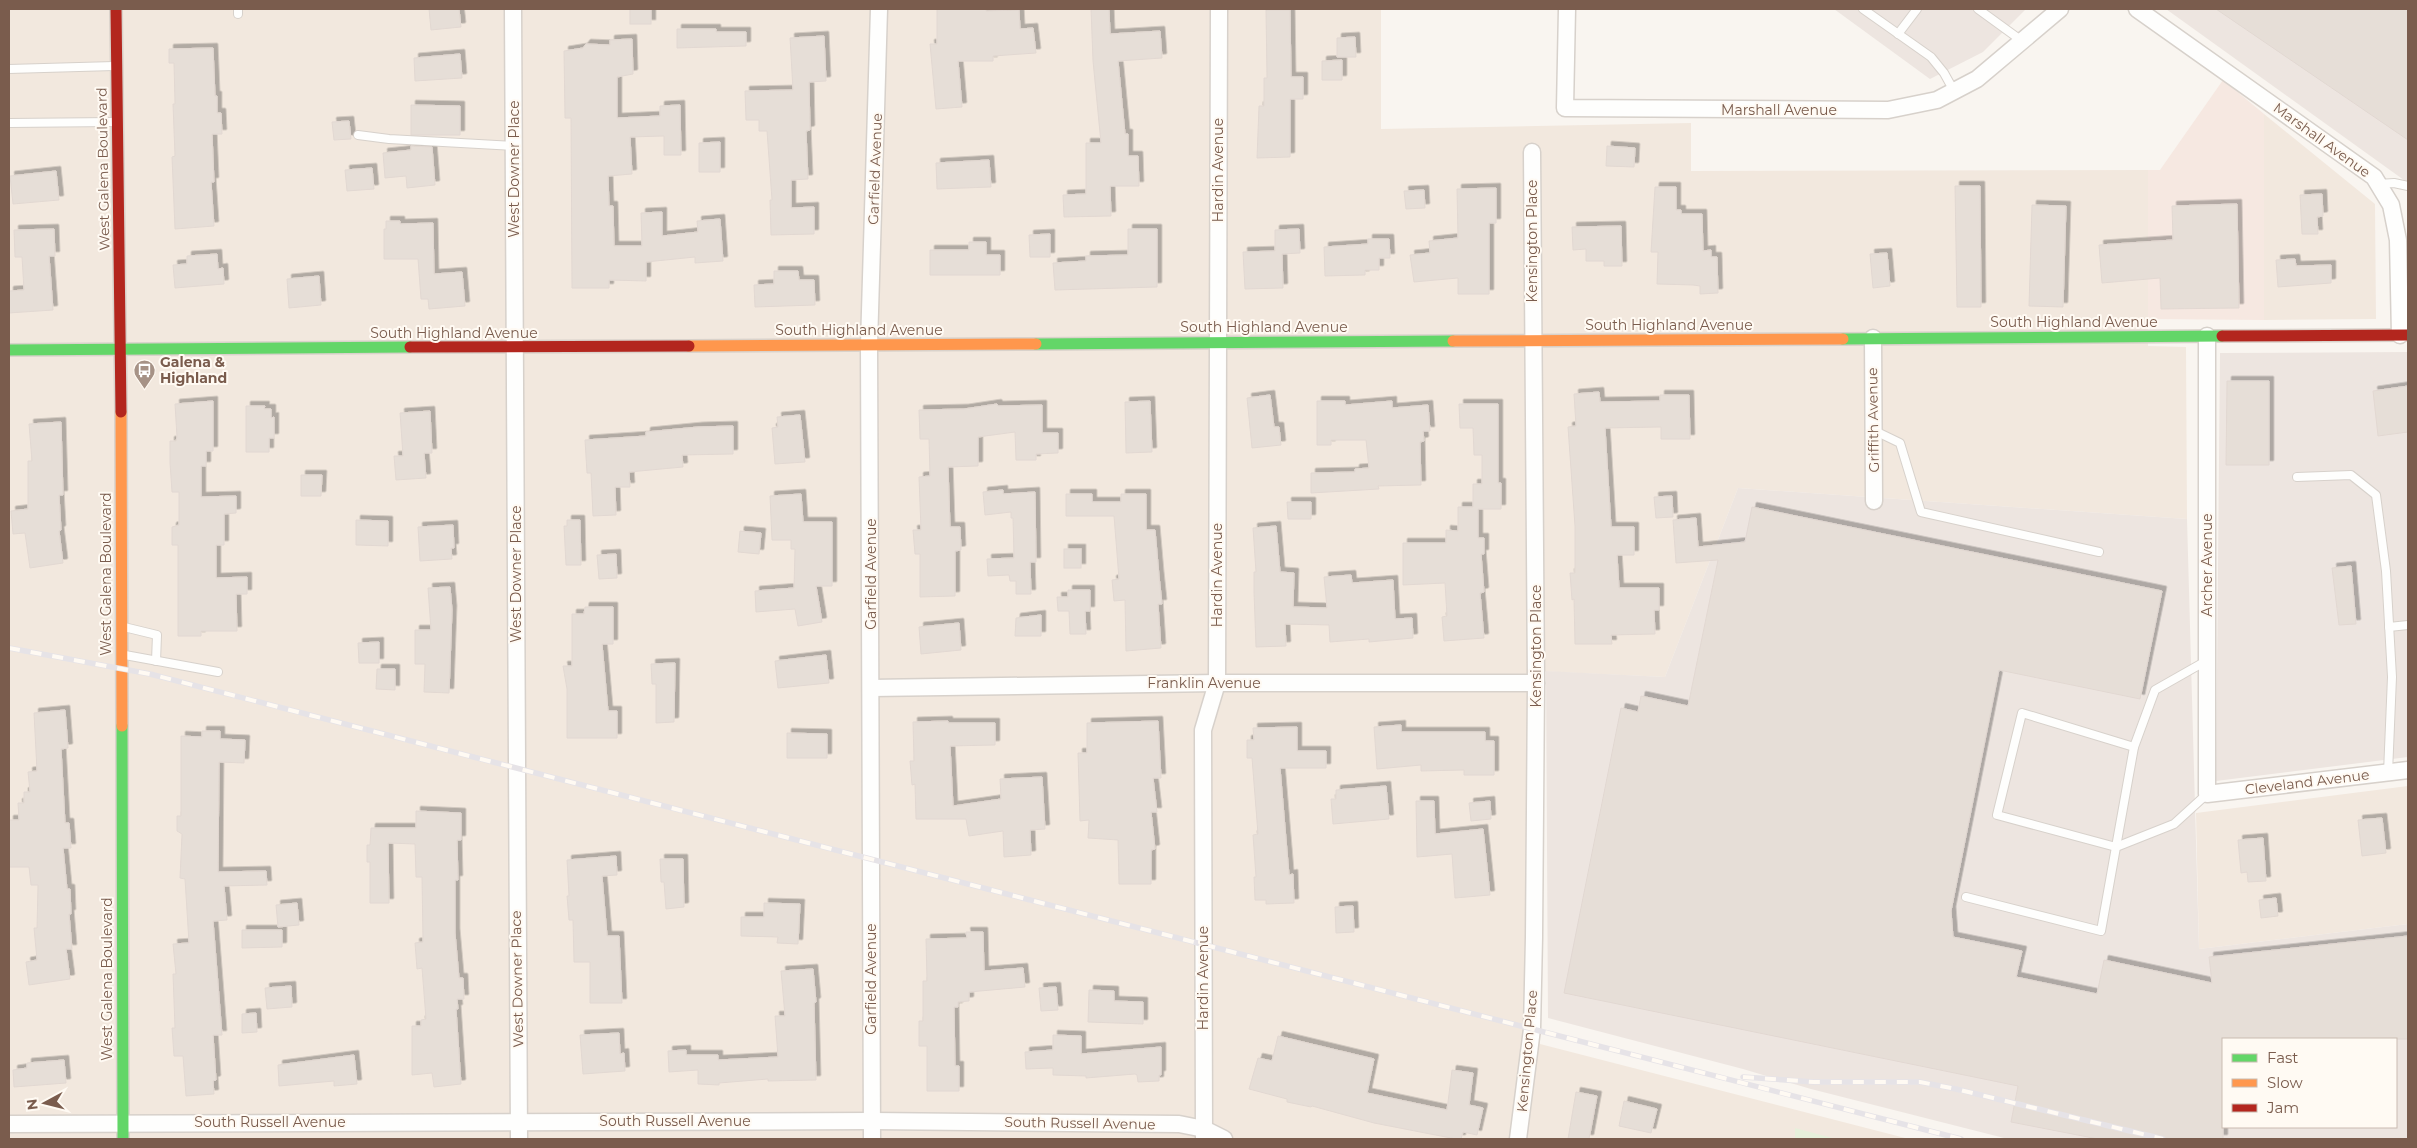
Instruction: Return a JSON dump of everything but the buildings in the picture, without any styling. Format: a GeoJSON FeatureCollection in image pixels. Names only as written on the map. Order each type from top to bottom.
{"type":"FeatureCollection","features":[{"type":"Feature","properties":{"kind":"street","name":"West Galena Boulevard"},"geometry":{"type":"LineString","coordinates":[[116,9],[120,350],[123,1139]]}},
{"type":"Feature","properties":{"kind":"street","name":"West Downer Place"},"geometry":{"type":"LineString","coordinates":[[513,9],[519,1139]]}},
{"type":"Feature","properties":{"kind":"street","name":"Garfield Avenue"},"geometry":{"type":"LineString","coordinates":[[872,1139],[869,345],[879,9]]}},
{"type":"Feature","properties":{"kind":"street","name":"Hardin Avenue"},"geometry":{"type":"LineString","coordinates":[[1204,1134],[1203,730],[1217,683],[1219,9]]}},
{"type":"Feature","properties":{"kind":"street","name":"Marshall Avenue"},"geometry":{"type":"LineString","coordinates":[[1567,9],[1565,108],[1888,110],[1937,100],[1977,79],[2060,9]]}},
{"type":"Feature","properties":{"kind":"street","name":"Marshall Avenue"},"geometry":{"type":"LineString","coordinates":[[2137,9],[2374,177],[2390,205],[2398,240],[2404,335]]}},
{"type":"Feature","properties":{"kind":"street","name":"Kensington Place"},"geometry":{"type":"LineString","coordinates":[[1518,1139],[1532,1028],[1536,683],[1532,152]]}},
{"type":"Feature","properties":{"kind":"street","name":"South Highland Avenue"},"geometry":{"type":"LineString","coordinates":[[9,350],[2404,335]]}},
{"type":"Feature","properties":{"kind":"street","name":"Archer Avenue"},"geometry":{"type":"LineString","coordinates":[[2206,794],[2207,336]]}},
{"type":"Feature","properties":{"kind":"street","name":"Griffith Avenue"},"geometry":{"type":"LineString","coordinates":[[1873,338],[1874,501]]}},
{"type":"Feature","properties":{"kind":"street","name":"Franklin Avenue"},"geometry":{"type":"LineString","coordinates":[[871,688],[1217,683],[1536,683]]}},
{"type":"Feature","properties":{"kind":"street","name":"Cleveland Avenue"},"geometry":{"type":"LineString","coordinates":[[2206,794],[2408,770]]}},
{"type":"Feature","properties":{"kind":"street","name":"South Russell Avenue"},"geometry":{"type":"LineString","coordinates":[[9,1124],[123,1122],[872,1121],[1179,1124],[1204,1134],[1224,1139]]}},
{"type":"Feature","properties":{"kind":"lane"},"geometry":{"type":"LineString","coordinates":[[1863,9],[1931,57],[1944,73],[1954,91]]}},
{"type":"Feature","properties":{"kind":"lane"},"geometry":{"type":"LineString","coordinates":[[1898,34],[1917,9]]}},
{"type":"Feature","properties":{"kind":"lane"},"geometry":{"type":"LineString","coordinates":[[1978,9],[2022,40]]}},
{"type":"Feature","properties":{"kind":"lane"},"geometry":{"type":"LineString","coordinates":[[9,69],[117,66]]}},
{"type":"Feature","properties":{"kind":"lane"},"geometry":{"type":"LineString","coordinates":[[9,123],[118,122]]}},
{"type":"Feature","properties":{"kind":"lane"},"geometry":{"type":"LineString","coordinates":[[358,135],[415,141],[514,146]]}},
{"type":"Feature","properties":{"kind":"lane"},"geometry":{"type":"LineString","coordinates":[[2378,184],[2394,183],[2408,186]]}},
{"type":"Feature","properties":{"kind":"lane"},"geometry":{"type":"LineString","coordinates":[[1874,430],[1900,443],[1921,512],[2099,552]]}},
{"type":"Feature","properties":{"kind":"lane"},"geometry":{"type":"LineString","coordinates":[[2297,477],[2351,475],[2376,495],[2386,571],[2392,677],[2388,773]]}},
{"type":"Feature","properties":{"kind":"lane"},"geometry":{"type":"LineString","coordinates":[[2389,627],[2408,625]]}},
{"type":"Feature","properties":{"kind":"lane"},"geometry":{"type":"LineString","coordinates":[[121,627],[157,634],[156,661]]}},
{"type":"Feature","properties":{"kind":"lane"},"geometry":{"type":"LineString","coordinates":[[121,655],[218,672]]}},
{"type":"Feature","properties":{"kind":"lane"},"geometry":{"type":"LineString","coordinates":[[1966,897],[2101,930],[2134,747],[2155,690],[2206,661]]}},
{"type":"Feature","properties":{"kind":"lane"},"geometry":{"type":"LineString","coordinates":[[2134,747],[2022,713],[1997,815],[2116,847],[2174,824],[2206,794]]}},
{"type":"Feature","properties":{"kind":"shaded area"},"geometry":{"type":"Polygon","coordinates":[[[9,9],[1381,9],[1381,129],[1691,123],[1691,171],[2148,170],[2148,346],[2186,347],[2187,519],[1738,488],[1665,677],[1536,671],[1540,1044],[1909,1139],[9,1139],[9,9]]]}},
{"type":"Feature","properties":{"kind":"shaded area"},"geometry":{"type":"Polygon","coordinates":[[[1834,9],[2026,9],[1983,52],[1930,79],[1834,9]]]}},
{"type":"Feature","properties":{"kind":"shaded area"},"geometry":{"type":"Polygon","coordinates":[[[2166,9],[2408,9],[2408,183],[2166,9]]]}},
{"type":"Feature","properties":{"kind":"shaded area"},"geometry":{"type":"Polygon","coordinates":[[[2223,80],[2264,114],[2264,320],[2148,319],[2148,170],[2160,170],[2223,80]]]}},
{"type":"Feature","properties":{"kind":"shaded area"},"geometry":{"type":"Polygon","coordinates":[[[2264,114],[2375,204],[2376,319],[2264,320],[2264,114]]]}},
{"type":"Feature","properties":{"kind":"shaded area"},"geometry":{"type":"Polygon","coordinates":[[[2408,352],[2408,757],[2216,781],[2220,353],[2408,352]]]}},
{"type":"Feature","properties":{"kind":"shaded area"},"geometry":{"type":"Polygon","coordinates":[[[1738,488],[2187,519],[2199,949],[2408,924],[2408,1139],[2008,1139],[1811,1089],[1743,1069],[1548,1018],[1546,671],[1665,677],[1738,488]]]}},
{"type":"Feature","properties":{"kind":"shaded area"},"geometry":{"type":"Polygon","coordinates":[[[2408,786],[2408,924],[2199,949],[2196,813],[2408,786]]]}},
{"type":"Feature","properties":{"kind":"green space"},"geometry":{"type":"Polygon","coordinates":[[[1795,1128],[1836,1139],[1795,1139],[1795,1128]]]}},
{"type":"Feature","properties":{"kind":"railway"},"geometry":{"type":"LineString","coordinates":[[9,648],[150,674],[1961,1139]]}},
{"type":"Feature","properties":{"kind":"railway"},"geometry":{"type":"LineString","coordinates":[[1743,1077],[1814,1082],[1920,1082],[2163,1139]]}},
{"type":"Feature","properties":{"kind":"traffic: fast"},"geometry":{"type":"LineString","coordinates":[[1843,339],[2222,336]]}},
{"type":"Feature","properties":{"kind":"traffic: fast"},"geometry":{"type":"LineString","coordinates":[[1036,344],[1453,341]]}},
{"type":"Feature","properties":{"kind":"traffic: fast"},"geometry":{"type":"LineString","coordinates":[[9,350],[410,347]]}},
{"type":"Feature","properties":{"kind":"traffic: fast"},"geometry":{"type":"LineString","coordinates":[[122,726],[123,1139]]}},
{"type":"Feature","properties":{"kind":"traffic: slow"},"geometry":{"type":"LineString","coordinates":[[1453,341],[1843,339]]}},
{"type":"Feature","properties":{"kind":"traffic: slow"},"geometry":{"type":"LineString","coordinates":[[689,346],[1036,344]]}},
{"type":"Feature","properties":{"kind":"traffic: slow"},"geometry":{"type":"LineString","coordinates":[[121,412],[122,726]]}},
{"type":"Feature","properties":{"kind":"traffic: jam"},"geometry":{"type":"LineString","coordinates":[[116,9],[121,412]]}},
{"type":"Feature","properties":{"kind":"traffic: jam"},"geometry":{"type":"LineString","coordinates":[[2222,336],[2408,335]]}},
{"type":"Feature","properties":{"kind":"traffic: jam"},"geometry":{"type":"LineString","coordinates":[[410,347],[689,346]]}},
{"type":"Feature","properties":{"kind":"place","name":"Galena & Highland"},"geometry":{"type":"Point","coordinates":[144,389]}}]}
